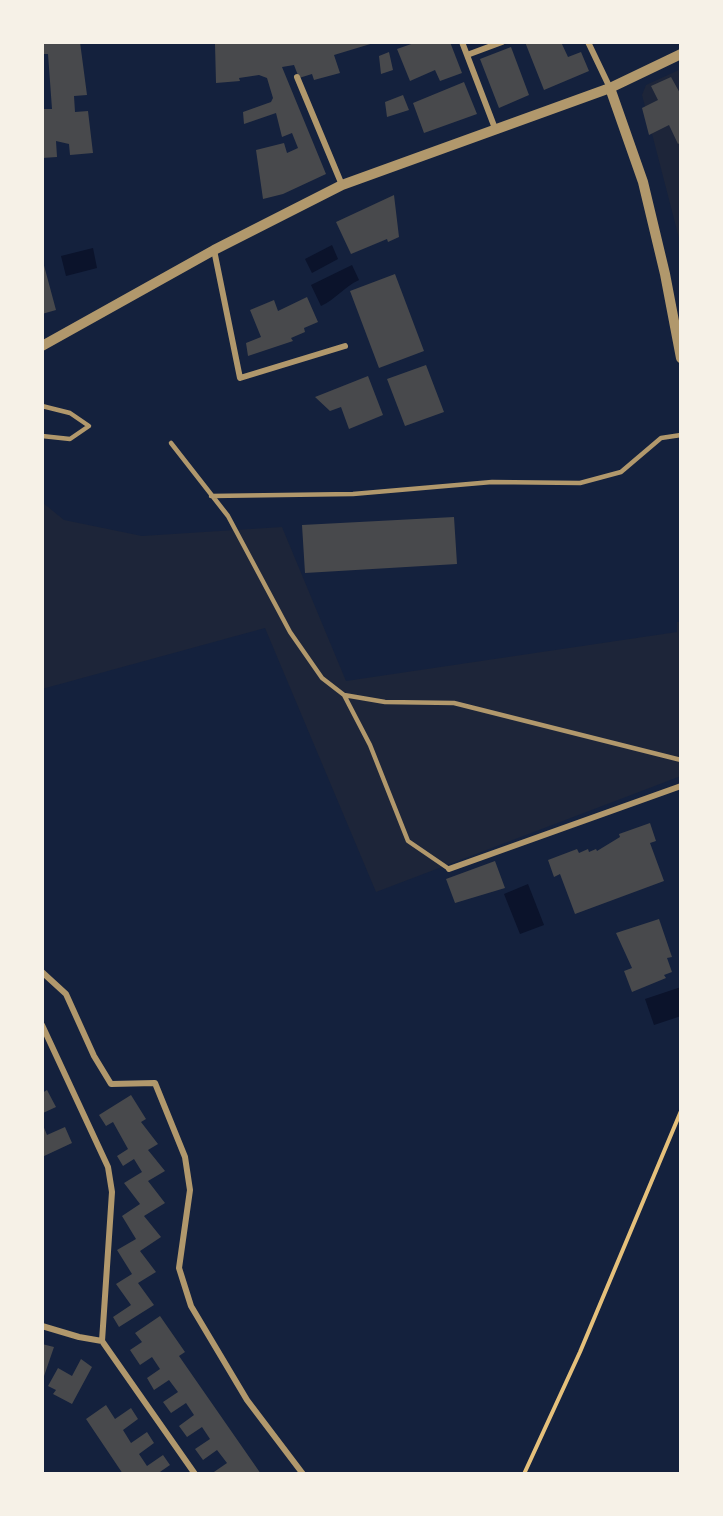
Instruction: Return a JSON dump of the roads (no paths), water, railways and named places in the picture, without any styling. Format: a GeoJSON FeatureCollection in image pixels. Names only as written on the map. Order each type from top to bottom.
{"type":"FeatureCollection","features":[{"type":"Feature","properties":{"kind":"street"},"geometry":{"type":"LineString","coordinates":[[462,42],[496,131]]}},
{"type":"Feature","properties":{"kind":"street"},"geometry":{"type":"LineString","coordinates":[[466,55],[502,42]]}},
{"type":"Feature","properties":{"kind":"street"},"geometry":{"type":"LineString","coordinates":[[588,42],[610,88],[643,182],[665,274],[681,358]]}},
{"type":"Feature","properties":{"kind":"street"},"geometry":{"type":"LineString","coordinates":[[42,346],[214,250],[342,185],[610,88],[681,54]]}},
{"type":"Feature","properties":{"kind":"street"},"geometry":{"type":"LineString","coordinates":[[297,77],[342,185]]}},
{"type":"Feature","properties":{"kind":"street"},"geometry":{"type":"LineString","coordinates":[[214,250],[240,378],[345,346]]}},
{"type":"Feature","properties":{"kind":"street"},"geometry":{"type":"LineString","coordinates":[[449,869],[681,786]]}},
{"type":"Feature","properties":{"kind":"street"},"geometry":{"type":"LineString","coordinates":[[42,972],[66,994],[94,1056],[111,1084],[155,1083],[185,1157],[190,1190],[179,1268],[191,1306],[247,1400],[303,1474]]}},
{"type":"Feature","properties":{"kind":"street"},"geometry":{"type":"LineString","coordinates":[[42,1025],[108,1167],[112,1192],[102,1341],[195,1474]]}},
{"type":"Feature","properties":{"kind":"street"},"geometry":{"type":"LineString","coordinates":[[42,1326],[102,1341]]}},
{"type":"Feature","properties":{"kind":"lane"},"geometry":{"type":"LineString","coordinates":[[42,406],[70,413],[89,426],[70,439],[42,436]]}},
{"type":"Feature","properties":{"kind":"lane"},"geometry":{"type":"LineString","coordinates":[[212,496],[353,494],[492,482],[580,483],[621,472],[661,438],[681,435]]}},
{"type":"Feature","properties":{"kind":"lane"},"geometry":{"type":"LineString","coordinates":[[171,443],[228,516],[290,632],[322,678],[344,695],[370,745],[408,841],[449,869]]}},
{"type":"Feature","properties":{"kind":"lane"},"geometry":{"type":"LineString","coordinates":[[344,695],[385,702],[454,703],[681,760]]}}]}
